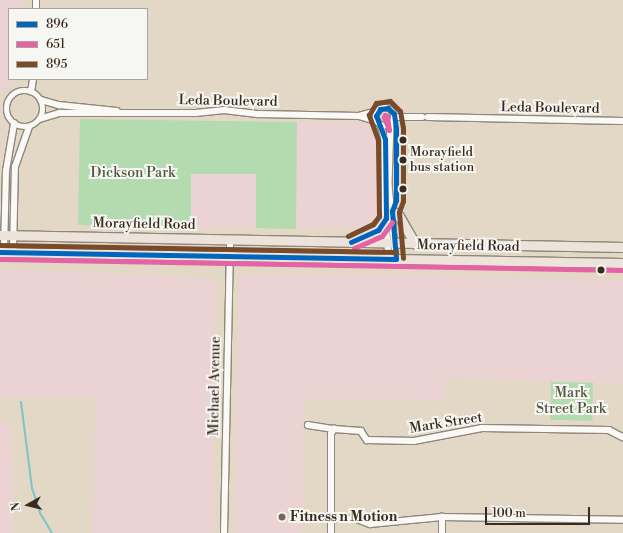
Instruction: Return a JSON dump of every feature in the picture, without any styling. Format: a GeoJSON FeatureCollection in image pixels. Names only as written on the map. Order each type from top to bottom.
{"type":"FeatureCollection","features":[{"type":"Feature","properties":{"kind":"main road"},"geometry":{"type":"LineString","coordinates":[[392,211],[399,216],[414,244]]}},
{"type":"Feature","properties":{"kind":"main road"},"geometry":{"type":"LineString","coordinates":[[351,242],[378,230],[386,218]]}},
{"type":"Feature","properties":{"kind":"main road","name":"Morayfield Road"},"geometry":{"type":"LineString","coordinates":[[6,236],[623,247]]}},
{"type":"Feature","properties":{"kind":"main road","name":"Morayfield Road"},"geometry":{"type":"LineString","coordinates":[[6,252],[623,263]]}},
{"type":"Feature","properties":{"kind":"street"},"geometry":{"type":"LineString","coordinates":[[31,92],[33,80]]}},
{"type":"Feature","properties":{"kind":"street"},"geometry":{"type":"LineString","coordinates":[[6,236],[15,167],[29,127],[40,119],[43,110],[40,100],[31,92],[20,92],[8,102],[8,114],[14,124],[6,171],[6,236],[6,252]]}},
{"type":"Feature","properties":{"kind":"street","name":"Leda Boulevard"},"geometry":{"type":"LineString","coordinates":[[40,100],[59,105],[120,112]]}},
{"type":"Feature","properties":{"kind":"street"},"geometry":{"type":"LineString","coordinates":[[391,243],[386,218],[386,139],[379,123],[378,111],[388,108],[395,117],[391,124],[389,185],[392,211],[392,259]]}},
{"type":"Feature","properties":{"kind":"street","name":"Leda Boulevard"},"geometry":{"type":"LineString","coordinates":[[40,119],[60,113],[196,113],[224,110],[259,114],[359,116],[378,111]]}},
{"type":"Feature","properties":{"kind":"street","name":"Leda Boulevard"},"geometry":{"type":"LineString","coordinates":[[359,116],[379,123],[391,124]]}},
{"type":"Feature","properties":{"kind":"street","name":"Leda Boulevard"},"geometry":{"type":"LineString","coordinates":[[395,117],[623,121]]}},
{"type":"Feature","properties":{"kind":"street"},"geometry":{"type":"LineString","coordinates":[[14,124],[29,127]]}},
{"type":"Feature","properties":{"kind":"street","name":"Michael Avenue"},"geometry":{"type":"LineString","coordinates":[[224,533],[230,240]]}},
{"type":"Feature","properties":{"kind":"street"},"geometry":{"type":"LineString","coordinates":[[308,425],[334,429],[331,434],[331,533]]}},
{"type":"Feature","properties":{"kind":"street","name":"Mark Street"},"geometry":{"type":"LineString","coordinates":[[334,429],[361,431],[367,440],[422,440],[482,428],[609,430],[623,437]]}},
{"type":"Feature","properties":{"kind":"street"},"geometry":{"type":"LineString","coordinates":[[332,518],[357,519],[370,524],[442,517],[623,520]]}},
{"type":"Feature","properties":{"kind":"street"},"geometry":{"type":"LineString","coordinates":[[442,517],[442,533]]}},
{"type":"Feature","properties":{"kind":"shaded area"},"geometry":{"type":"Polygon","coordinates":[[[0,0],[22,0],[22,8],[8,8],[8,80],[17,80],[2,92],[0,102],[0,0]]]}},
{"type":"Feature","properties":{"kind":"shaded area"},"geometry":{"type":"Polygon","coordinates":[[[297,122],[365,123],[377,130],[380,139],[377,215],[372,225],[366,227],[296,229],[297,122]]]}},
{"type":"Feature","properties":{"kind":"shaded area"},"geometry":{"type":"Polygon","coordinates":[[[191,173],[257,174],[256,228],[190,227],[191,173]]]}},
{"type":"Feature","properties":{"kind":"shaded area"},"geometry":{"type":"Polygon","coordinates":[[[0,269],[209,278],[215,285],[213,533],[94,533],[95,396],[0,397],[0,269]]]}},
{"type":"Feature","properties":{"kind":"shaded area"},"geometry":{"type":"Polygon","coordinates":[[[250,274],[377,274],[623,280],[623,383],[446,378],[445,400],[304,399],[302,533],[235,533],[239,281],[243,275],[250,274]]]}},
{"type":"Feature","properties":{"kind":"shaded area"},"geometry":{"type":"Polygon","coordinates":[[[0,422],[11,422],[14,533],[0,533],[0,422]]]}},
{"type":"Feature","properties":{"kind":"green space","name":"Dickson Park"},"geometry":{"type":"Polygon","coordinates":[[[80,119],[297,122],[296,229],[256,228],[256,174],[191,174],[191,227],[78,225],[80,119]]]}},
{"type":"Feature","properties":{"kind":"green space","name":"Mark Street Park"},"geometry":{"type":"Polygon","coordinates":[[[551,382],[593,383],[592,421],[550,420],[551,382]]]}},
{"type":"Feature","properties":{"kind":"waterway"},"geometry":{"type":"LineString","coordinates":[[21,402],[32,488],[40,513],[52,533]]}},
{"type":"Feature","properties":{"kind":"transit line","name":"895"},"geometry":{"type":"LineString","coordinates":[[348,236],[373,224],[379,216],[378,140],[369,115],[376,103],[390,101],[400,111],[403,128],[403,201],[399,212],[403,258]]}},
{"type":"Feature","properties":{"kind":"transit line","name":"896"},"geometry":{"type":"LineString","coordinates":[[351,242],[378,230],[386,218],[385,139],[376,116],[380,109],[388,108],[394,114],[396,129],[396,200],[392,211],[396,259]]}},
{"type":"Feature","properties":{"kind":"transit line","name":"651"},"geometry":{"type":"LineString","coordinates":[[385,115],[387,116],[389,130],[384,117],[385,115]]}},
{"type":"Feature","properties":{"kind":"transit line","name":"651"},"geometry":{"type":"LineString","coordinates":[[354,248],[382,236],[392,222]]}},
{"type":"Feature","properties":{"kind":"transit line","name":"895"},"geometry":{"type":"LineString","coordinates":[[0,245],[396,252]]}},
{"type":"Feature","properties":{"kind":"transit line","name":"896"},"geometry":{"type":"LineString","coordinates":[[0,252],[396,259]]}},
{"type":"Feature","properties":{"kind":"transit line","name":"651"},"geometry":{"type":"LineString","coordinates":[[0,259],[623,270]]}},
{"type":"Feature","properties":{"kind":"place","name":"Morayfield bus station"},"geometry":{"type":"Point","coordinates":[403,160]}},
{"type":"Feature","properties":{"kind":"place","name":"Fitness n Motion"},"geometry":{"type":"Point","coordinates":[282,517]}}]}
